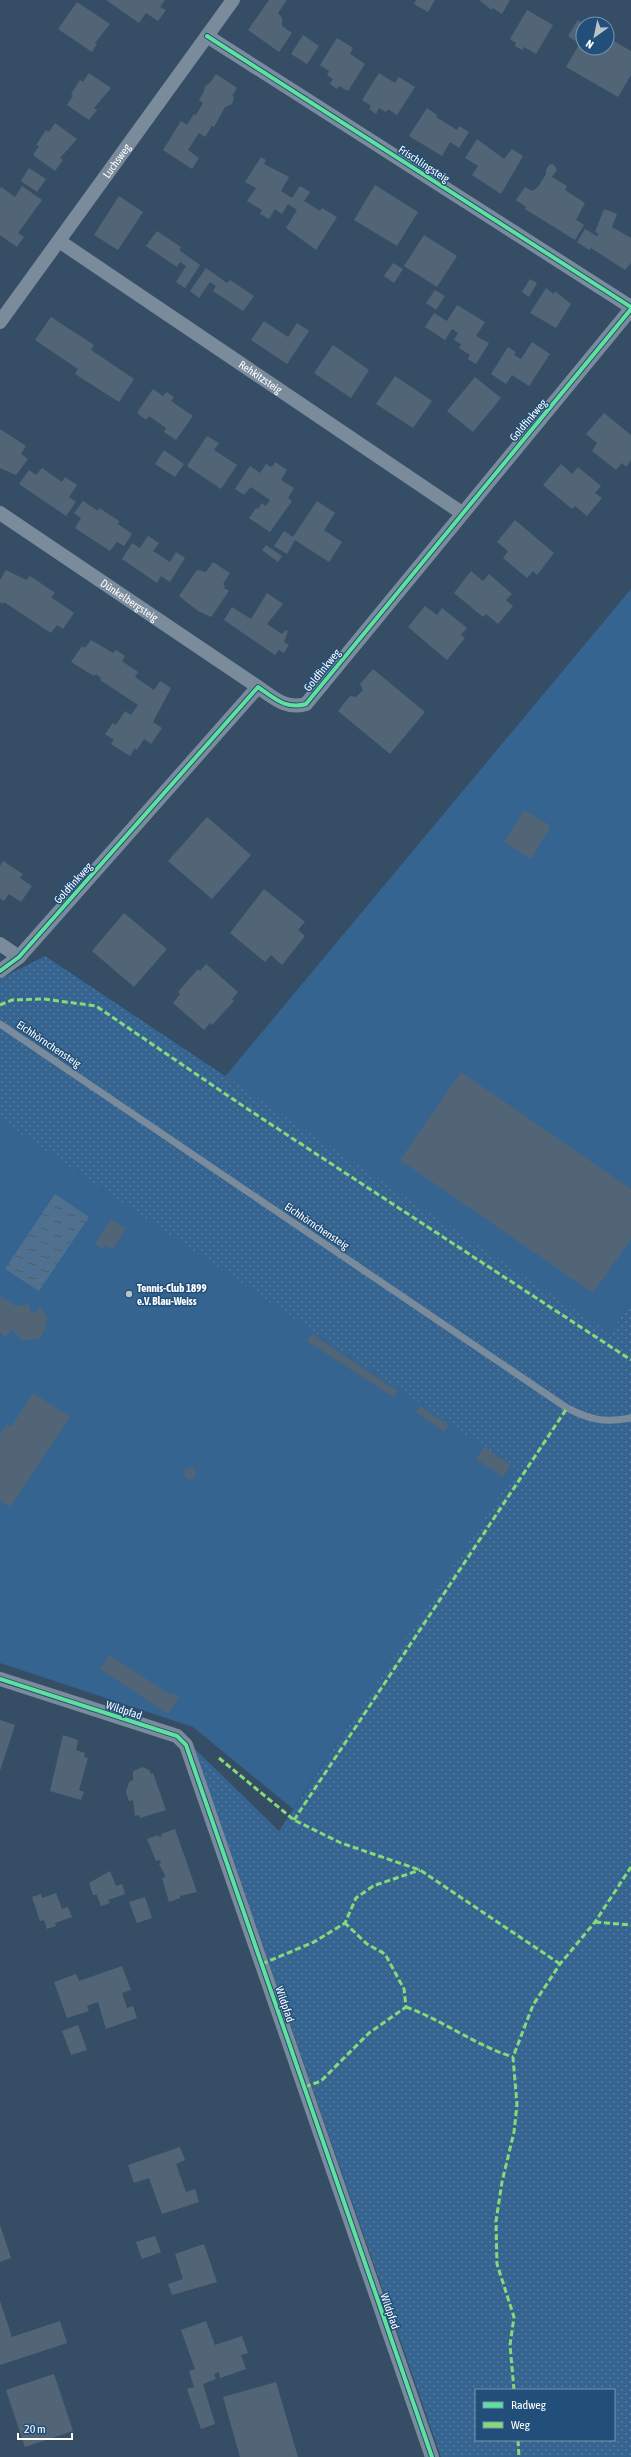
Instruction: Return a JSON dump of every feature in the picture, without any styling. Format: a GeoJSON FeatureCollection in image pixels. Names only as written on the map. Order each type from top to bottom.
{"type":"FeatureCollection","features":[{"type":"Feature","properties":{"kind":"street","name":"Luchsweg"},"geometry":{"type":"LineString","coordinates":[[0,322],[233,0]]}},
{"type":"Feature","properties":{"kind":"street","name":"Frischlingsteig"},"geometry":{"type":"LineString","coordinates":[[207,36],[631,308]]}},
{"type":"Feature","properties":{"kind":"street","name":"Rehkitzsteig"},"geometry":{"type":"LineString","coordinates":[[59,241],[462,513]]}},
{"type":"Feature","properties":{"kind":"street","name":"Goldfinkweg"},"geometry":{"type":"LineString","coordinates":[[0,971],[19,957],[258,687],[285,706],[297,707],[306,704],[631,308]]}},
{"type":"Feature","properties":{"kind":"street","name":"Dünkelbergsteig"},"geometry":{"type":"LineString","coordinates":[[0,513],[258,687]]}},
{"type":"Feature","properties":{"kind":"street"},"geometry":{"type":"LineString","coordinates":[[0,944],[19,957]]}},
{"type":"Feature","properties":{"kind":"street","name":"Wildpfad"},"geometry":{"type":"LineString","coordinates":[[0,1678],[177,1736],[186,1745],[432,2457]]}},
{"type":"Feature","properties":{"kind":"lane","name":"Eichhörnchensteig"},"geometry":{"type":"LineString","coordinates":[[0,1024],[567,1408],[589,1419],[610,1422],[631,1418]]}},
{"type":"Feature","properties":{"kind":"shaded area"},"geometry":{"type":"Polygon","coordinates":[[[631,589],[631,1302],[610,1333],[223,1079],[631,589]]]}},
{"type":"Feature","properties":{"kind":"shaded area"},"geometry":{"type":"Polygon","coordinates":[[[45,956],[610,1333],[631,1302],[631,2457],[441,2457],[194,1748],[279,1831],[517,1469],[0,1120],[0,979],[45,956]]]}},
{"type":"Feature","properties":{"kind":"shaded area","name":"Tennis-Club 1899 e.V. Blau-Weiss"},"geometry":{"type":"Polygon","coordinates":[[[0,1120],[518,1469],[293,1809],[193,1727],[0,1663],[0,1120]]]}},
{"type":"Feature","properties":{"kind":"water"},"geometry":{"type":"Polygon","coordinates":[[[55,1194],[89,1217],[39,1291],[5,1269],[55,1194]]]}},
{"type":"Feature","properties":{"kind":"building"},"geometry":{"type":"Polygon","coordinates":[[[106,0],[165,0],[160,7],[166,10],[158,21],[146,13],[139,23],[106,0]]]}},
{"type":"Feature","properties":{"kind":"building"},"geometry":{"type":"Polygon","coordinates":[[[269,0],[287,0],[278,13],[282,18],[282,26],[292,33],[279,52],[248,30],[269,0]]]}},
{"type":"Feature","properties":{"kind":"building"},"geometry":{"type":"Polygon","coordinates":[[[416,0],[435,0],[428,12],[414,4],[416,0]]]}},
{"type":"Feature","properties":{"kind":"building"},"geometry":{"type":"Polygon","coordinates":[[[479,0],[510,0],[502,14],[493,8],[492,10],[479,0]]]}},
{"type":"Feature","properties":{"kind":"building"},"geometry":{"type":"Polygon","coordinates":[[[77,2],[110,24],[95,43],[97,44],[92,52],[58,29],[77,2]]]}},
{"type":"Feature","properties":{"kind":"building"},"geometry":{"type":"Polygon","coordinates":[[[527,10],[553,25],[536,54],[524,47],[522,50],[515,46],[516,43],[510,39],[527,10]]]}},
{"type":"Feature","properties":{"kind":"building"},"geometry":{"type":"Polygon","coordinates":[[[575,25],[575,41],[568,36],[575,25]]]}},
{"type":"Feature","properties":{"kind":"building"},"geometry":{"type":"Polygon","coordinates":[[[303,35],[319,46],[307,64],[291,54],[303,35]]]}},
{"type":"Feature","properties":{"kind":"building"},"geometry":{"type":"Polygon","coordinates":[[[337,38],[353,48],[350,54],[365,64],[348,91],[339,86],[337,89],[330,84],[333,79],[327,75],[329,71],[320,65],[337,38]]]}},
{"type":"Feature","properties":{"kind":"building"},"geometry":{"type":"Polygon","coordinates":[[[615,42],[631,51],[631,75],[618,97],[566,67],[575,52],[575,56],[615,56],[615,42]]]}},
{"type":"Feature","properties":{"kind":"building"},"geometry":{"type":"Polygon","coordinates":[[[89,73],[111,88],[94,108],[97,110],[89,120],[67,105],[73,96],[71,94],[80,80],[83,82],[89,73]]]}},
{"type":"Feature","properties":{"kind":"building"},"geometry":{"type":"Polygon","coordinates":[[[379,73],[395,83],[399,77],[415,87],[397,115],[388,109],[386,112],[379,108],[376,114],[369,109],[371,106],[362,100],[379,73]]]}},
{"type":"Feature","properties":{"kind":"building"},"geometry":{"type":"Polygon","coordinates":[[[216,74],[237,88],[232,96],[234,97],[232,104],[225,107],[214,127],[203,120],[212,126],[205,137],[199,133],[188,150],[199,158],[192,169],[163,150],[181,121],[187,125],[194,114],[196,115],[203,103],[199,100],[205,86],[210,83],[216,74]]]}},
{"type":"Feature","properties":{"kind":"building"},"geometry":{"type":"Polygon","coordinates":[[[427,108],[437,115],[436,117],[457,130],[459,126],[469,132],[459,148],[450,142],[442,156],[409,136],[427,108]]]}},
{"type":"Feature","properties":{"kind":"building"},"geometry":{"type":"Polygon","coordinates":[[[55,123],[77,139],[60,158],[63,160],[55,171],[33,155],[39,146],[36,145],[46,130],[49,132],[55,123]]]}},
{"type":"Feature","properties":{"kind":"building"},"geometry":{"type":"Polygon","coordinates":[[[477,139],[504,159],[512,149],[523,156],[501,194],[472,175],[478,166],[465,158],[477,139]]]}},
{"type":"Feature","properties":{"kind":"building"},"geometry":{"type":"Polygon","coordinates":[[[261,157],[266,160],[264,164],[289,177],[281,191],[292,198],[300,186],[310,192],[304,201],[320,211],[322,208],[337,217],[316,250],[286,228],[297,210],[288,204],[282,214],[275,209],[269,219],[260,214],[262,210],[247,201],[256,188],[245,182],[261,157]]]}},
{"type":"Feature","properties":{"kind":"building"},"geometry":{"type":"Polygon","coordinates":[[[553,164],[557,170],[552,177],[567,186],[565,190],[585,203],[576,220],[584,225],[575,240],[525,209],[526,207],[516,200],[525,187],[532,191],[538,187],[546,174],[546,170],[549,165],[553,164]]]}},
{"type":"Feature","properties":{"kind":"building"},"geometry":{"type":"Polygon","coordinates":[[[29,168],[46,179],[37,192],[21,181],[29,168]]]}},
{"type":"Feature","properties":{"kind":"building"},"geometry":{"type":"Polygon","coordinates":[[[375,185],[418,212],[397,246],[354,220],[375,185]]]}},
{"type":"Feature","properties":{"kind":"building"},"geometry":{"type":"Polygon","coordinates":[[[22,186],[42,200],[18,233],[24,237],[17,247],[0,235],[0,189],[1,187],[15,197],[22,186]]]}},
{"type":"Feature","properties":{"kind":"building"},"geometry":{"type":"Polygon","coordinates":[[[119,196],[143,212],[118,250],[94,235],[119,196]]]}},
{"type":"Feature","properties":{"kind":"building"},"geometry":{"type":"Polygon","coordinates":[[[604,209],[617,214],[612,227],[631,238],[631,263],[625,270],[591,248],[589,250],[577,242],[585,229],[597,236],[599,234],[595,232],[604,209]]]}},
{"type":"Feature","properties":{"kind":"building"},"geometry":{"type":"Polygon","coordinates":[[[157,231],[181,247],[179,250],[200,265],[185,288],[176,282],[186,266],[180,262],[177,267],[146,246],[157,231]]]}},
{"type":"Feature","properties":{"kind":"building"},"geometry":{"type":"Polygon","coordinates":[[[424,235],[457,256],[437,287],[404,266],[424,235]]]}},
{"type":"Feature","properties":{"kind":"building"},"geometry":{"type":"Polygon","coordinates":[[[393,263],[403,269],[394,283],[384,276],[393,263]]]}},
{"type":"Feature","properties":{"kind":"building"},"geometry":{"type":"Polygon","coordinates":[[[206,268],[227,283],[230,280],[254,296],[243,311],[213,291],[216,286],[210,282],[199,298],[190,291],[206,268]]]}},
{"type":"Feature","properties":{"kind":"building"},"geometry":{"type":"Polygon","coordinates":[[[530,279],[537,283],[529,297],[522,292],[530,279]]]}},
{"type":"Feature","properties":{"kind":"building"},"geometry":{"type":"Polygon","coordinates":[[[546,288],[554,294],[555,291],[571,304],[556,328],[530,313],[546,288]]]}},
{"type":"Feature","properties":{"kind":"building"},"geometry":{"type":"Polygon","coordinates":[[[435,290],[445,296],[436,310],[426,303],[435,290]]]}},
{"type":"Feature","properties":{"kind":"building"},"geometry":{"type":"Polygon","coordinates":[[[457,305],[485,322],[476,336],[489,343],[476,364],[468,359],[470,355],[459,348],[461,344],[454,340],[458,333],[452,329],[445,340],[425,327],[434,313],[447,321],[457,305]]]}},
{"type":"Feature","properties":{"kind":"building"},"geometry":{"type":"Polygon","coordinates":[[[51,317],[94,345],[91,350],[134,379],[119,402],[75,374],[78,369],[35,340],[51,317]]]}},
{"type":"Feature","properties":{"kind":"building"},"geometry":{"type":"Polygon","coordinates":[[[264,321],[288,337],[297,323],[309,331],[287,364],[251,340],[264,321]]]}},
{"type":"Feature","properties":{"kind":"building"},"geometry":{"type":"Polygon","coordinates":[[[532,342],[550,354],[529,386],[512,375],[506,384],[491,374],[508,347],[516,352],[514,355],[521,359],[532,342]]]}},
{"type":"Feature","properties":{"kind":"building"},"geometry":{"type":"Polygon","coordinates":[[[333,345],[369,370],[351,398],[314,373],[333,345]]]}},
{"type":"Feature","properties":{"kind":"building"},"geometry":{"type":"Polygon","coordinates":[[[395,376],[432,401],[413,428],[376,404],[395,376]]]}},
{"type":"Feature","properties":{"kind":"building"},"geometry":{"type":"Polygon","coordinates":[[[475,377],[501,398],[473,432],[447,411],[475,377]]]}},
{"type":"Feature","properties":{"kind":"building"},"geometry":{"type":"Polygon","coordinates":[[[153,389],[163,396],[167,392],[174,397],[171,401],[193,416],[176,440],[164,432],[166,428],[149,416],[146,420],[137,413],[153,389]]]}},
{"type":"Feature","properties":{"kind":"building"},"geometry":{"type":"Polygon","coordinates":[[[604,413],[631,435],[631,460],[626,467],[622,463],[616,470],[592,451],[597,443],[586,434],[604,413]]]}},
{"type":"Feature","properties":{"kind":"building"},"geometry":{"type":"Polygon","coordinates":[[[0,429],[26,446],[21,454],[28,459],[16,475],[0,468],[0,429]]]}},
{"type":"Feature","properties":{"kind":"building"},"geometry":{"type":"Polygon","coordinates":[[[207,436],[219,443],[214,450],[237,465],[221,489],[187,466],[207,436]]]}},
{"type":"Feature","properties":{"kind":"building"},"geometry":{"type":"Polygon","coordinates":[[[164,450],[184,464],[175,477],[155,464],[164,450]]]}},
{"type":"Feature","properties":{"kind":"building"},"geometry":{"type":"Polygon","coordinates":[[[275,462],[287,470],[281,480],[294,488],[288,498],[292,501],[270,532],[249,518],[256,508],[258,509],[262,503],[266,506],[270,500],[251,487],[244,495],[235,489],[250,466],[260,473],[266,464],[272,467],[275,462]]]}},
{"type":"Feature","properties":{"kind":"building"},"geometry":{"type":"Polygon","coordinates":[[[561,464],[572,474],[578,467],[601,486],[595,493],[602,498],[587,516],[575,506],[572,509],[543,485],[561,464]]]}},
{"type":"Feature","properties":{"kind":"building"},"geometry":{"type":"Polygon","coordinates":[[[42,468],[62,482],[65,477],[77,485],[69,497],[76,502],[66,516],[19,484],[29,470],[36,475],[42,468]]]}},
{"type":"Feature","properties":{"kind":"building"},"geometry":{"type":"Polygon","coordinates":[[[83,501],[98,511],[99,508],[119,521],[118,524],[132,534],[124,546],[117,542],[110,551],[75,528],[81,518],[74,513],[83,501]]]}},
{"type":"Feature","properties":{"kind":"building"},"geometry":{"type":"Polygon","coordinates":[[[317,501],[335,513],[324,530],[342,542],[329,562],[295,540],[287,554],[274,546],[284,531],[293,537],[317,501]]]}},
{"type":"Feature","properties":{"kind":"building"},"geometry":{"type":"Polygon","coordinates":[[[515,520],[554,553],[537,575],[533,571],[527,578],[503,558],[508,551],[497,542],[515,520]]]}},
{"type":"Feature","properties":{"kind":"building"},"geometry":{"type":"Polygon","coordinates":[[[148,536],[159,543],[153,551],[170,562],[176,552],[185,558],[170,582],[161,576],[157,583],[122,559],[132,543],[140,548],[148,536]]]}},
{"type":"Feature","properties":{"kind":"building"},"geometry":{"type":"Polygon","coordinates":[[[266,545],[282,556],[278,562],[262,550],[266,545]]]}},
{"type":"Feature","properties":{"kind":"building"},"geometry":{"type":"Polygon","coordinates":[[[213,562],[230,573],[223,584],[225,586],[224,588],[229,591],[211,617],[198,611],[179,596],[197,570],[206,572],[213,562]]]}},
{"type":"Feature","properties":{"kind":"building"},"geometry":{"type":"Polygon","coordinates":[[[6,570],[26,580],[30,576],[55,593],[51,597],[74,613],[63,629],[57,625],[51,633],[4,602],[3,604],[0,602],[0,580],[6,570]]]}},
{"type":"Feature","properties":{"kind":"building"},"geometry":{"type":"Polygon","coordinates":[[[471,571],[483,581],[489,574],[512,594],[506,600],[513,606],[498,624],[486,614],[483,617],[454,593],[471,571]]]}},
{"type":"Feature","properties":{"kind":"building"},"geometry":{"type":"Polygon","coordinates":[[[267,593],[283,604],[267,624],[282,634],[286,630],[288,631],[284,642],[289,645],[284,653],[279,650],[275,655],[224,620],[232,607],[251,619],[267,593]]]}},
{"type":"Feature","properties":{"kind":"building"},"geometry":{"type":"Polygon","coordinates":[[[425,606],[437,615],[442,608],[467,628],[461,635],[465,638],[447,660],[408,627],[425,606]]]}},
{"type":"Feature","properties":{"kind":"building"},"geometry":{"type":"Polygon","coordinates":[[[91,640],[113,653],[116,650],[125,656],[122,661],[138,672],[135,677],[154,690],[160,681],[171,688],[153,722],[162,728],[151,744],[144,739],[137,750],[135,748],[130,756],[111,744],[114,740],[105,734],[113,723],[116,725],[125,711],[131,715],[138,705],[100,680],[101,678],[96,674],[94,676],[71,662],[82,646],[85,648],[91,640]]]}},
{"type":"Feature","properties":{"kind":"building"},"geometry":{"type":"Polygon","coordinates":[[[373,669],[425,712],[390,754],[338,711],[350,696],[356,697],[363,690],[360,684],[373,669]]]}},
{"type":"Feature","properties":{"kind":"building"},"geometry":{"type":"Polygon","coordinates":[[[524,810],[551,826],[531,859],[504,842],[524,810]]]}},
{"type":"Feature","properties":{"kind":"building"},"geometry":{"type":"Polygon","coordinates":[[[207,817],[251,855],[212,899],[168,861],[207,817]]]}},
{"type":"Feature","properties":{"kind":"building"},"geometry":{"type":"Polygon","coordinates":[[[3,861],[23,874],[20,878],[32,886],[21,902],[9,894],[4,901],[0,898],[0,866],[3,861]]]}},
{"type":"Feature","properties":{"kind":"building"},"geometry":{"type":"Polygon","coordinates":[[[264,889],[305,922],[298,930],[305,936],[282,965],[271,955],[265,962],[230,933],[264,889]]]}},
{"type":"Feature","properties":{"kind":"building"},"geometry":{"type":"Polygon","coordinates":[[[124,913],[167,949],[134,987],[92,951],[124,913]]]}},
{"type":"Feature","properties":{"kind":"building"},"geometry":{"type":"Polygon","coordinates":[[[206,964],[238,992],[232,999],[234,1001],[212,1025],[210,1023],[204,1030],[173,1003],[180,994],[178,992],[198,969],[200,971],[206,964]]]}},
{"type":"Feature","properties":{"kind":"building"},"geometry":{"type":"Polygon","coordinates":[[[461,1072],[631,1189],[631,1239],[593,1293],[400,1160],[461,1072]]]}},
{"type":"Feature","properties":{"kind":"building"},"geometry":{"type":"Polygon","coordinates":[[[111,1219],[126,1229],[113,1249],[106,1245],[103,1249],[95,1244],[111,1219]]]}},
{"type":"Feature","properties":{"kind":"building"},"geometry":{"type":"Polygon","coordinates":[[[0,1296],[16,1306],[30,1304],[30,1311],[35,1313],[40,1306],[48,1319],[45,1326],[48,1329],[43,1331],[41,1338],[22,1341],[13,1330],[5,1337],[0,1332],[0,1296]]]}},
{"type":"Feature","properties":{"kind":"building"},"geometry":{"type":"Polygon","coordinates":[[[312,1334],[398,1391],[393,1397],[307,1341],[312,1334]]]}},
{"type":"Feature","properties":{"kind":"building"},"geometry":{"type":"Polygon","coordinates":[[[33,1393],[70,1417],[10,1507],[0,1501],[0,1435],[7,1424],[11,1427],[33,1393]]]}},
{"type":"Feature","properties":{"kind":"building"},"geometry":{"type":"Polygon","coordinates":[[[420,1406],[449,1425],[444,1432],[416,1412],[420,1406]]]}},
{"type":"Feature","properties":{"kind":"building"},"geometry":{"type":"Polygon","coordinates":[[[484,1447],[511,1465],[503,1477],[476,1459],[484,1447]]]}},
{"type":"Feature","properties":{"kind":"building"},"geometry":{"type":"Polygon","coordinates":[[[192,1467],[196,1471],[195,1478],[189,1480],[184,1475],[185,1469],[192,1467]]]}},
{"type":"Feature","properties":{"kind":"building"},"geometry":{"type":"Polygon","coordinates":[[[109,1655],[171,1695],[172,1693],[179,1697],[168,1714],[100,1669],[109,1655]]]}},
{"type":"Feature","properties":{"kind":"building"},"geometry":{"type":"Polygon","coordinates":[[[0,1720],[15,1725],[0,1771],[0,1720]]]}},
{"type":"Feature","properties":{"kind":"building"},"geometry":{"type":"Polygon","coordinates":[[[63,1735],[78,1740],[76,1750],[85,1753],[84,1757],[88,1758],[79,1790],[84,1792],[81,1800],[50,1791],[63,1735]]]}},
{"type":"Feature","properties":{"kind":"building"},"geometry":{"type":"Polygon","coordinates":[[[143,1767],[149,1770],[151,1774],[153,1773],[166,1810],[140,1818],[139,1815],[135,1816],[133,1800],[129,1801],[126,1792],[129,1782],[133,1780],[133,1771],[143,1767]]]}},
{"type":"Feature","properties":{"kind":"building"},"geometry":{"type":"Polygon","coordinates":[[[175,1829],[197,1892],[180,1896],[180,1898],[169,1902],[162,1878],[166,1877],[159,1864],[161,1863],[160,1860],[156,1861],[147,1839],[158,1835],[159,1837],[162,1836],[161,1834],[175,1829]]]}},
{"type":"Feature","properties":{"kind":"building"},"geometry":{"type":"Polygon","coordinates":[[[110,1871],[116,1886],[122,1884],[125,1894],[108,1900],[110,1903],[101,1906],[97,1895],[93,1895],[89,1883],[110,1871]]]}},
{"type":"Feature","properties":{"kind":"building"},"geometry":{"type":"Polygon","coordinates":[[[56,1893],[62,1909],[68,1907],[72,1917],[55,1923],[56,1926],[47,1929],[44,1920],[40,1921],[32,1897],[41,1894],[42,1898],[56,1893]]]}},
{"type":"Feature","properties":{"kind":"building"},"geometry":{"type":"Polygon","coordinates":[[[145,1897],[152,1918],[137,1923],[129,1902],[145,1897]]]}},
{"type":"Feature","properties":{"kind":"building"},"geometry":{"type":"Polygon","coordinates":[[[122,1966],[131,1990],[122,1993],[127,2008],[133,2006],[137,2018],[106,2029],[98,2002],[87,2006],[89,2011],[67,2018],[54,1982],[76,1974],[79,1981],[122,1966]]]}},
{"type":"Feature","properties":{"kind":"building"},"geometry":{"type":"Polygon","coordinates":[[[78,2025],[87,2050],[71,2055],[62,2031],[78,2025]]]}},
{"type":"Feature","properties":{"kind":"building"},"geometry":{"type":"Polygon","coordinates":[[[180,2147],[185,2160],[176,2164],[186,2192],[195,2189],[199,2202],[162,2214],[149,2178],[134,2183],[128,2165],[180,2147]]]}},
{"type":"Feature","properties":{"kind":"building"},"geometry":{"type":"Polygon","coordinates":[[[0,2225],[11,2258],[0,2262],[0,2225]]]}},
{"type":"Feature","properties":{"kind":"building"},"geometry":{"type":"Polygon","coordinates":[[[155,2236],[161,2252],[142,2259],[136,2242],[155,2236]]]}},
{"type":"Feature","properties":{"kind":"building"},"geometry":{"type":"Polygon","coordinates":[[[204,2244],[217,2282],[172,2295],[168,2284],[183,2279],[175,2254],[204,2244]]]}},
{"type":"Feature","properties":{"kind":"building"},"geometry":{"type":"Polygon","coordinates":[[[0,2301],[12,2337],[60,2321],[67,2343],[0,2365],[0,2301]]]}},
{"type":"Feature","properties":{"kind":"building"},"geometry":{"type":"Polygon","coordinates":[[[206,2321],[215,2345],[242,2336],[248,2353],[241,2355],[246,2369],[220,2378],[219,2372],[214,2374],[216,2379],[203,2384],[215,2424],[201,2429],[187,2389],[194,2387],[189,2371],[195,2369],[181,2330],[206,2321]]]}},
{"type":"Feature","properties":{"kind":"building"},"geometry":{"type":"Polygon","coordinates":[[[54,2374],[73,2431],[25,2447],[6,2390],[54,2374]]]}},
{"type":"Feature","properties":{"kind":"building"},"geometry":{"type":"Polygon","coordinates":[[[276,2382],[298,2457],[240,2457],[223,2397],[276,2382]]]}},
{"type":"Feature","properties":{"kind":"marked path"},"geometry":{"type":"LineString","coordinates":[[0,1005],[12,1000],[44,999],[96,1006],[246,1108],[631,1360]]}},
{"type":"Feature","properties":{"kind":"marked path"},"geometry":{"type":"LineString","coordinates":[[294,1820],[567,1408]]}},
{"type":"Feature","properties":{"kind":"marked path"},"geometry":{"type":"LineString","coordinates":[[219,1758],[294,1820],[341,1843],[420,1870],[560,1964]]}},
{"type":"Feature","properties":{"kind":"marked path"},"geometry":{"type":"LineString","coordinates":[[514,2389],[510,2345],[514,2317],[497,2264],[496,2221],[502,2182],[514,2132],[517,2105],[513,2057],[533,2005],[560,1964],[595,1922],[631,1867]]}},
{"type":"Feature","properties":{"kind":"marked path"},"geometry":{"type":"LineString","coordinates":[[262,1964],[314,1942],[345,1923],[356,1898],[373,1886],[420,1870]]}},
{"type":"Feature","properties":{"kind":"marked path"},"geometry":{"type":"LineString","coordinates":[[595,1922],[631,1925]]}},
{"type":"Feature","properties":{"kind":"marked path"},"geometry":{"type":"LineString","coordinates":[[305,2087],[321,2081],[369,2033],[406,2007],[404,1989],[385,1954],[367,1944],[345,1923]]}},
{"type":"Feature","properties":{"kind":"marked path"},"geometry":{"type":"LineString","coordinates":[[406,2007],[420,2012],[485,2046],[513,2057]]}},
{"type":"Feature","properties":{"kind":"marked path"},"geometry":{"type":"LineString","coordinates":[[518,2441],[519,2457]]}},
{"type":"Feature","properties":{"kind":"cycle path"},"geometry":{"type":"LineString","coordinates":[[207,36],[631,307]]}},
{"type":"Feature","properties":{"kind":"cycle path"},"geometry":{"type":"LineString","coordinates":[[0,971],[19,957],[258,687],[280,702],[292,705],[306,704],[631,309]]}},
{"type":"Feature","properties":{"kind":"cycle path"},"geometry":{"type":"LineString","coordinates":[[0,1679],[177,1736],[186,1745],[432,2457]]}},
{"type":"Feature","properties":{"kind":"place","name":"Tennis-Club 1899 e.V. Blau-Weiss"},"geometry":{"type":"Point","coordinates":[129,1294]}}]}
